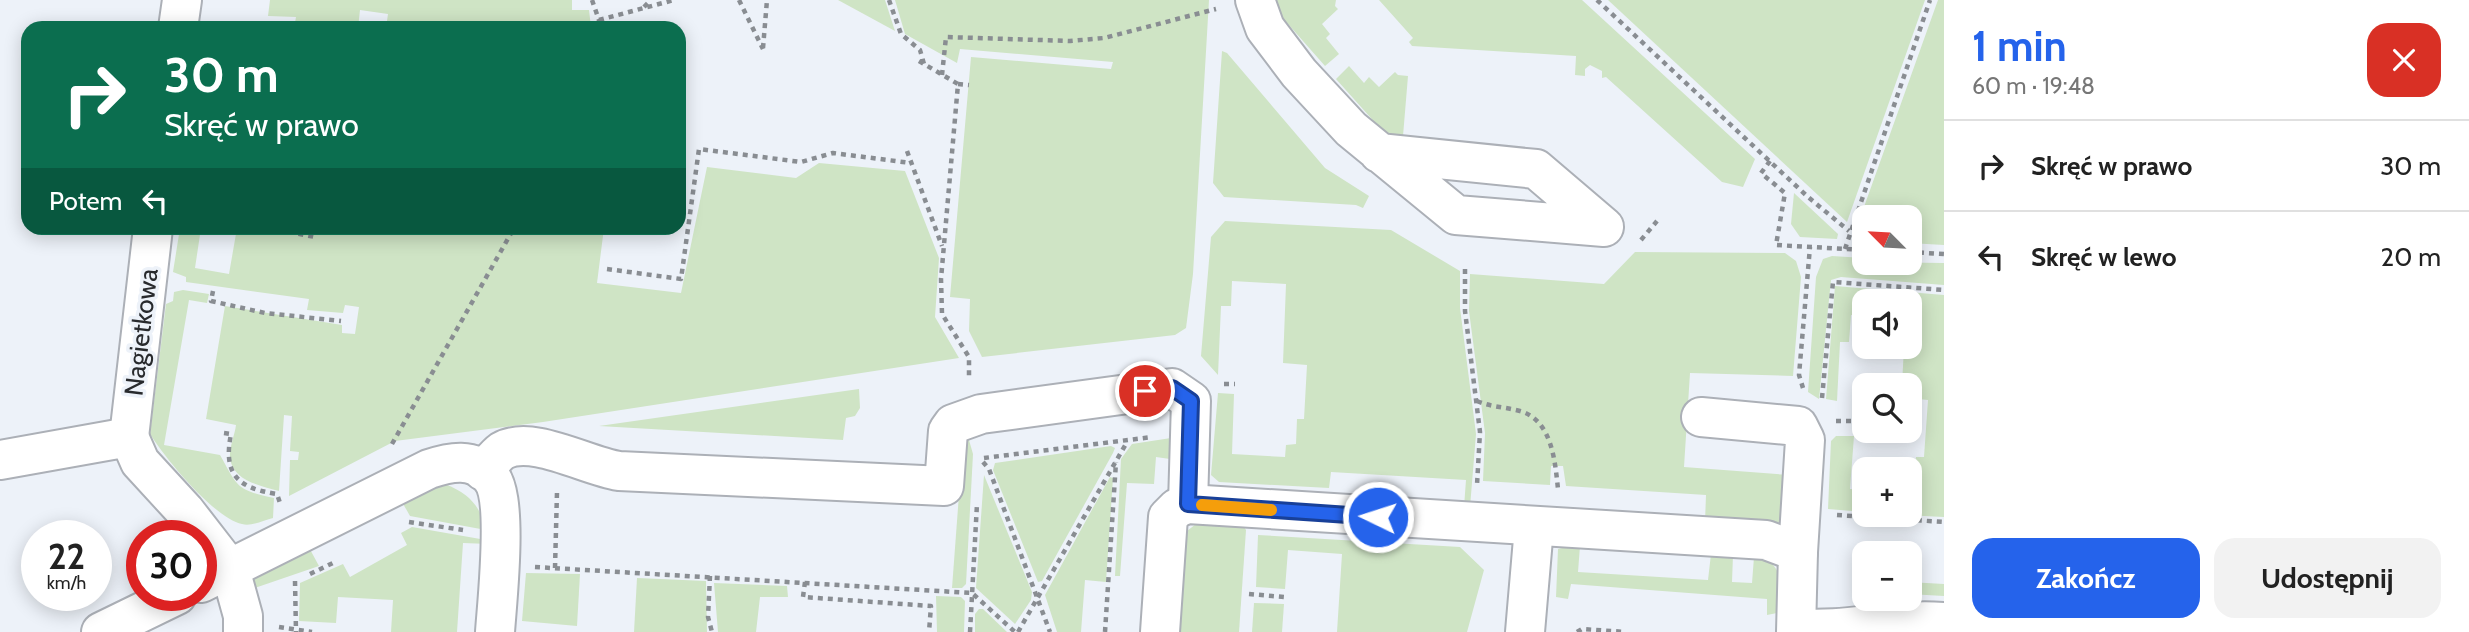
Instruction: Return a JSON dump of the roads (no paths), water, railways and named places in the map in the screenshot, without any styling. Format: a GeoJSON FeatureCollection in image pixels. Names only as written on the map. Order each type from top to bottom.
{"type":"FeatureCollection","features":[{"type":"Feature","properties":{"kind":"street"},"geometry":{"type":"LineString","coordinates":[[179,21],[182,0]]}},
{"type":"Feature","properties":{"kind":"street"},"geometry":{"type":"LineString","coordinates":[[1255,0],[1265,28],[1299,73],[1351,129],[1379,153],[1456,215],[1604,226],[1536,169],[1379,153]]}},
{"type":"Feature","properties":{"kind":"street","name":"Nagietkowa"},"geometry":{"type":"LineString","coordinates":[[129,437],[152,235]]}},
{"type":"Feature","properties":{"kind":"street"},"geometry":{"type":"LineString","coordinates":[[483,471],[501,452],[513,447],[540,446],[619,471],[944,486],[948,431],[953,424],[973,417],[1172,388],[1191,401],[1188,504]]}},
{"type":"Feature","properties":{"kind":"street"},"geometry":{"type":"LineString","coordinates":[[1700,417],[1798,426],[1805,440],[1796,630],[1831,629],[1897,620],[1944,622]]}},
{"type":"Feature","properties":{"kind":"street"},"geometry":{"type":"LineString","coordinates":[[0,460],[129,437],[140,462],[186,511],[237,602],[429,469],[454,461],[483,471],[491,477],[498,491],[495,632]]}},
{"type":"Feature","properties":{"kind":"street"},"geometry":{"type":"LineString","coordinates":[[1160,632],[1168,517],[1177,508],[1188,504],[1766,540],[1798,552]]}},
{"type":"Feature","properties":{"kind":"street"},"geometry":{"type":"LineString","coordinates":[[1525,632],[1534,527]]}},
{"type":"Feature","properties":{"kind":"street"},"geometry":{"type":"LineString","coordinates":[[102,632],[145,611]]}}]}
